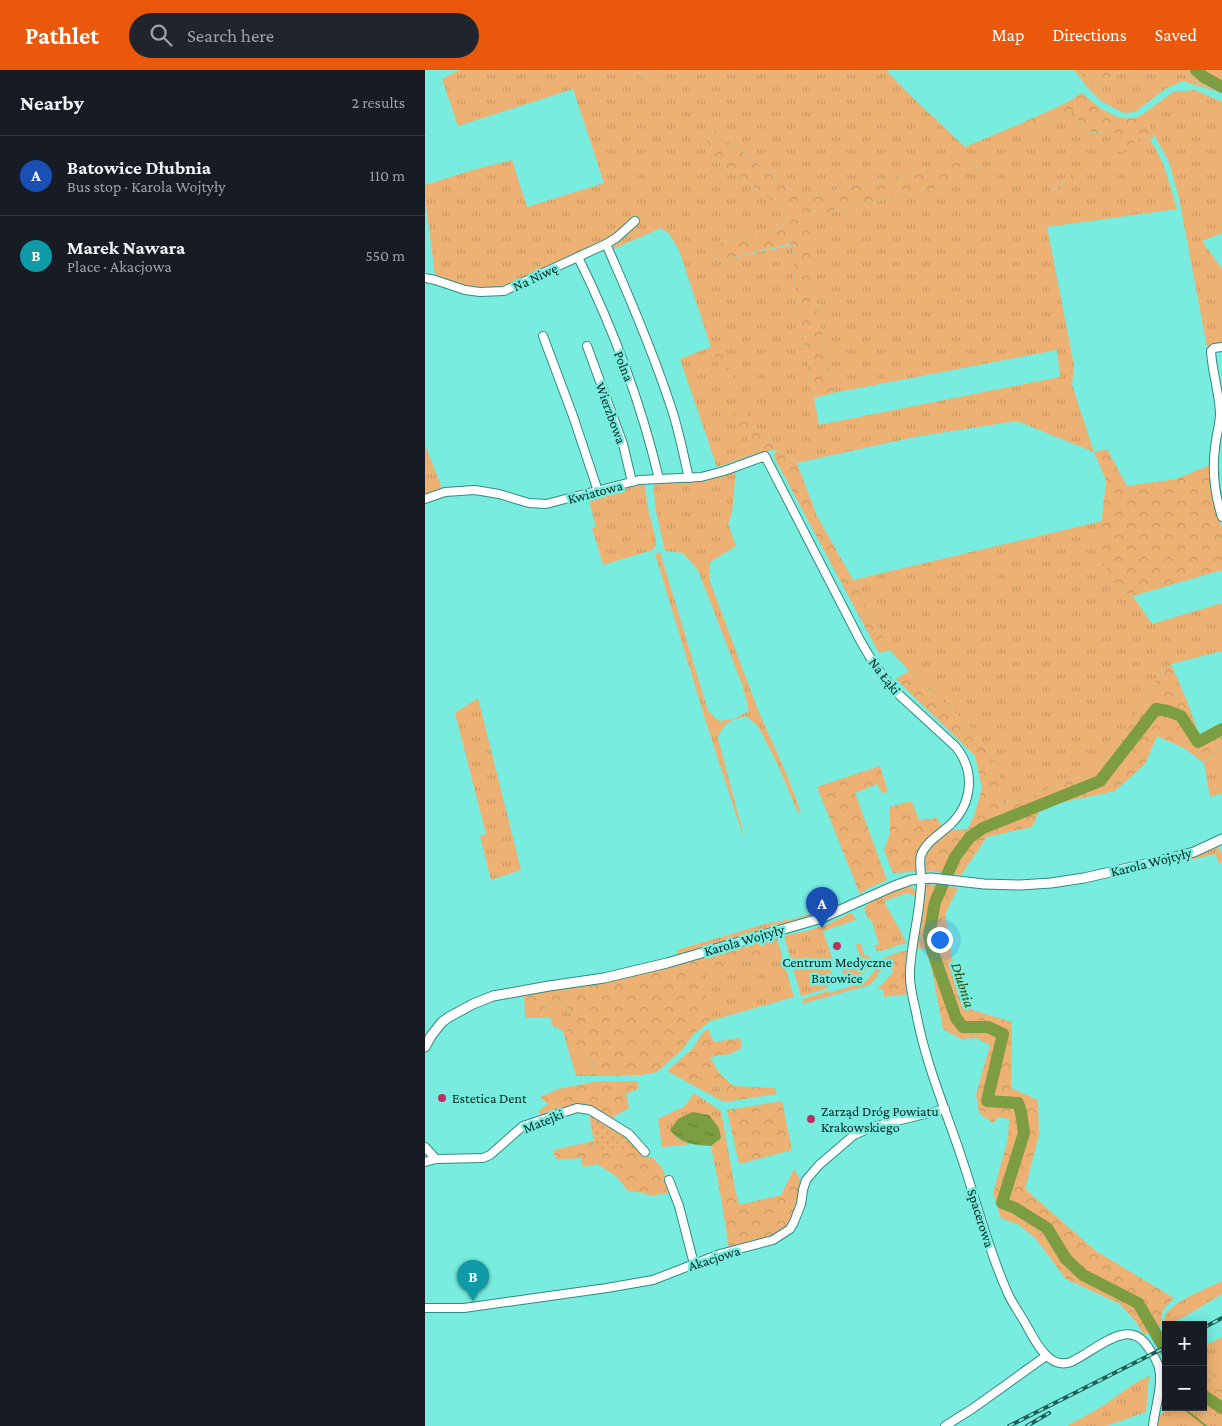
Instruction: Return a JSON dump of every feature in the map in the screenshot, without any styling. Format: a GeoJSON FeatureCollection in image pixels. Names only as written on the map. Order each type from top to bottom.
{"type":"FeatureCollection","features":[{"type":"Feature","properties":{"kind":"street","name":"Na Niwę"},"geometry":{"type":"LineString","coordinates":[[425,278],[465,290],[479,292],[504,291],[606,244],[616,238],[635,221]]}},
{"type":"Feature","properties":{"kind":"street"},"geometry":{"type":"LineString","coordinates":[[606,244],[640,324],[671,407],[689,478]]}},
{"type":"Feature","properties":{"kind":"street","name":"Polna"},"geometry":{"type":"LineString","coordinates":[[578,257],[589,278],[633,389],[650,441],[659,478]]}},
{"type":"Feature","properties":{"kind":"street"},"geometry":{"type":"LineString","coordinates":[[543,336],[573,416],[598,491]]}},
{"type":"Feature","properties":{"kind":"street","name":"Wierzbowa"},"geometry":{"type":"LineString","coordinates":[[587,346],[623,444],[632,482]]}},
{"type":"Feature","properties":{"kind":"street"},"geometry":{"type":"LineString","coordinates":[[1222,347],[1214,348],[1211,351],[1220,409],[1213,464],[1215,486],[1222,517]]}},
{"type":"Feature","properties":{"kind":"street","name":"Kwiatowa"},"geometry":{"type":"LineString","coordinates":[[425,499],[445,492],[475,490],[541,505],[632,482],[659,478],[701,477],[765,456]]}},
{"type":"Feature","properties":{"kind":"street","name":"Na Łąki"},"geometry":{"type":"LineString","coordinates":[[765,456],[861,642],[883,678],[956,748],[967,766],[970,784],[966,803],[956,819],[925,848],[920,860],[921,878]]}},
{"type":"Feature","properties":{"kind":"street","name":"Karola Wojtyły"},"geometry":{"type":"LineString","coordinates":[[425,1047],[442,1022],[473,1004],[493,996],[603,978],[660,965],[822,918],[894,886],[921,878],[1020,885],[1051,883],[1159,861],[1194,852],[1222,840]]}},
{"type":"Feature","properties":{"kind":"street","name":"Spacerowa"},"geometry":{"type":"LineString","coordinates":[[921,878],[918,916],[910,965],[910,982],[920,1036],[989,1245],[1006,1290],[1046,1356]]}},
{"type":"Feature","properties":{"kind":"street","name":"Matejki"},"geometry":{"type":"LineString","coordinates":[[425,1162],[436,1159],[483,1158],[490,1155],[523,1126],[577,1108],[590,1110],[629,1134],[645,1152]]}},
{"type":"Feature","properties":{"kind":"street","name":"Akacjowa"},"geometry":{"type":"LineString","coordinates":[[425,1308],[464,1308],[613,1288],[653,1280],[720,1254],[773,1240],[789,1229],[794,1222],[801,1204],[806,1180],[819,1165],[854,1135],[872,1127],[945,1109]]}},
{"type":"Feature","properties":{"kind":"street"},"geometry":{"type":"LineString","coordinates":[[425,1147],[436,1159]]}},
{"type":"Feature","properties":{"kind":"street"},"geometry":{"type":"LineString","coordinates":[[669,1180],[679,1206],[694,1264]]}},
{"type":"Feature","properties":{"kind":"street"},"geometry":{"type":"LineString","coordinates":[[945,1426],[1046,1356],[1053,1361],[1065,1364],[1116,1337],[1130,1334],[1138,1336],[1147,1345],[1159,1369],[1159,1385],[1153,1426]]}},
{"type":"Feature","properties":{"kind":"green space"},"geometry":{"type":"Polygon","coordinates":[[[460,70],[635,70],[643,79],[657,70],[886,70],[965,147],[1020,124],[1023,132],[1074,111],[1083,132],[1145,135],[1152,143],[1161,160],[1177,209],[1047,227],[1074,365],[1072,385],[1094,452],[1017,421],[914,437],[797,463],[778,451],[750,420],[749,441],[758,453],[717,467],[680,359],[711,347],[679,250],[670,235],[661,228],[604,253],[599,245],[511,284],[484,289],[466,286],[435,275],[425,185],[512,160],[527,207],[604,183],[573,89],[458,126],[442,79],[460,70]],[[711,128],[703,134],[714,159],[786,210],[782,228],[715,245],[717,261],[792,245],[796,299],[819,425],[1060,377],[1057,350],[833,393],[812,281],[812,215],[938,188],[978,171],[970,156],[942,167],[800,197],[711,128]],[[1079,169],[1051,192],[1051,193],[1085,174],[1079,169]]]}},
{"type":"Feature","properties":{"kind":"green space"},"geometry":{"type":"Polygon","coordinates":[[[635,70],[657,70],[643,79],[635,70]]]}},
{"type":"Feature","properties":{"kind":"green space"},"geometry":{"type":"Polygon","coordinates":[[[1074,70],[1079,70],[1092,86],[1124,70],[1184,70],[1189,78],[1217,92],[1183,81],[1165,89],[1135,112],[1124,113],[1101,101],[1074,70]]]}},
{"type":"Feature","properties":{"kind":"green space"},"geometry":{"type":"Polygon","coordinates":[[[1079,70],[1124,70],[1092,86],[1079,70]]]}},
{"type":"Feature","properties":{"kind":"green space"},"geometry":{"type":"Polygon","coordinates":[[[1184,70],[1222,70],[1222,93],[1189,78],[1184,70]]]}},
{"type":"Feature","properties":{"kind":"green space"},"geometry":{"type":"Polygon","coordinates":[[[1195,90],[1222,102],[1222,233],[1202,241],[1222,269],[1222,345],[1207,347],[1179,198],[1169,162],[1143,114],[1173,92],[1195,90]]]}},
{"type":"Feature","properties":{"kind":"green space"},"geometry":{"type":"Polygon","coordinates":[[[1082,93],[1102,109],[1118,117],[1135,118],[1143,114],[1154,134],[1151,141],[1145,135],[1118,155],[1110,133],[1083,132],[1074,111],[1023,132],[1020,124],[1066,103],[1082,93]]]}},
{"type":"Feature","properties":{"kind":"green space"},"geometry":{"type":"Polygon","coordinates":[[[711,128],[800,197],[942,167],[970,155],[978,172],[938,188],[812,215],[812,281],[833,393],[814,398],[796,299],[792,245],[717,261],[715,245],[782,228],[786,210],[714,159],[703,134],[711,128]]]}},
{"type":"Feature","properties":{"kind":"green space"},"geometry":{"type":"Polygon","coordinates":[[[1079,168],[1085,174],[1058,198],[1051,193],[1079,168]]]}},
{"type":"Feature","properties":{"kind":"green space"},"geometry":{"type":"Polygon","coordinates":[[[716,343],[734,380],[725,383],[711,347],[716,343]]]}},
{"type":"Feature","properties":{"kind":"green space"},"geometry":{"type":"Polygon","coordinates":[[[744,407],[750,420],[778,451],[772,450],[758,453],[733,418],[736,410],[744,407]]]}},
{"type":"Feature","properties":{"kind":"green space"},"geometry":{"type":"Polygon","coordinates":[[[425,445],[442,488],[425,495],[425,445]]]}},
{"type":"Feature","properties":{"kind":"green space"},"geometry":{"type":"Polygon","coordinates":[[[1107,449],[1127,486],[1176,479],[1210,465],[1215,503],[1222,529],[1222,570],[1133,596],[1121,591],[1098,556],[1106,480],[1094,452],[1107,449]]]}},
{"type":"Feature","properties":{"kind":"green space"},"geometry":{"type":"Polygon","coordinates":[[[778,451],[797,463],[817,516],[890,650],[879,653],[773,455],[778,451]]]}},
{"type":"Feature","properties":{"kind":"green space"},"geometry":{"type":"Polygon","coordinates":[[[736,469],[732,513],[728,524],[736,546],[710,562],[709,579],[758,710],[801,812],[798,813],[777,763],[758,726],[746,716],[736,719],[722,729],[718,738],[743,833],[706,722],[655,554],[660,552],[708,711],[719,721],[733,719],[749,711],[743,687],[698,570],[683,553],[665,551],[656,511],[653,485],[700,480],[736,469]]]}},
{"type":"Feature","properties":{"kind":"green space"},"geometry":{"type":"Polygon","coordinates":[[[644,481],[656,546],[652,550],[603,565],[592,528],[596,527],[588,496],[644,481]]]}},
{"type":"Feature","properties":{"kind":"green space"},"geometry":{"type":"Polygon","coordinates":[[[1102,521],[1099,556],[1121,591],[1133,596],[1152,624],[1222,603],[1222,651],[1171,664],[1158,677],[1114,752],[1091,773],[1003,806],[997,765],[969,725],[909,671],[890,650],[853,580],[1102,521]]]}},
{"type":"Feature","properties":{"kind":"green space"},"geometry":{"type":"Polygon","coordinates":[[[1171,664],[1199,735],[1222,723],[1222,745],[1204,763],[1184,748],[1157,736],[1145,764],[1115,791],[1059,803],[1039,812],[1032,827],[987,837],[961,875],[930,871],[893,873],[884,850],[890,833],[890,807],[912,802],[919,820],[937,818],[944,830],[968,829],[982,788],[975,756],[896,679],[909,671],[969,725],[997,765],[1003,806],[1091,773],[1114,752],[1158,677],[1171,664]]]}},
{"type":"Feature","properties":{"kind":"green space"},"geometry":{"type":"Polygon","coordinates":[[[478,698],[521,870],[491,880],[480,836],[486,834],[455,713],[478,698]]]}},
{"type":"Feature","properties":{"kind":"green space"},"geometry":{"type":"Polygon","coordinates":[[[1222,745],[1222,793],[1210,797],[1204,763],[1222,745]]]}},
{"type":"Feature","properties":{"kind":"green space"},"geometry":{"type":"Polygon","coordinates":[[[880,766],[888,792],[882,793],[877,784],[855,793],[887,880],[860,894],[817,787],[880,766]]]}},
{"type":"Feature","properties":{"kind":"green space"},"geometry":{"type":"Polygon","coordinates":[[[1217,846],[1222,854],[1222,862],[1218,863],[1216,854],[1174,864],[1217,846]]]}},
{"type":"Feature","properties":{"kind":"green space"},"geometry":{"type":"Polygon","coordinates":[[[927,884],[958,888],[945,914],[958,995],[972,1010],[1012,1022],[1011,1088],[1038,1100],[1039,1135],[1025,1189],[1096,1251],[1174,1298],[1163,1310],[1160,1328],[1144,1335],[1136,1322],[1120,1304],[1066,1279],[1035,1238],[1019,1225],[1001,1218],[993,1193],[1008,1139],[1009,1119],[998,1117],[993,1123],[979,1113],[976,1095],[990,1045],[976,1038],[961,1039],[943,1029],[930,960],[926,949],[917,948],[923,893],[927,884]]]}},
{"type":"Feature","properties":{"kind":"green space"},"geometry":{"type":"Polygon","coordinates":[[[906,886],[913,888],[916,894],[914,896],[908,893],[884,901],[907,944],[877,951],[874,946],[879,944],[871,919],[868,920],[864,908],[878,898],[906,886]]]}},
{"type":"Feature","properties":{"kind":"green space"},"geometry":{"type":"Polygon","coordinates":[[[835,906],[758,933],[678,954],[677,950],[768,923],[794,919],[835,906]]]}},
{"type":"Feature","properties":{"kind":"green space"},"geometry":{"type":"Polygon","coordinates":[[[852,913],[856,920],[823,931],[834,964],[829,966],[834,980],[833,983],[828,988],[801,996],[784,936],[821,928],[852,913]]]}},
{"type":"Feature","properties":{"kind":"green space"},"geometry":{"type":"Polygon","coordinates":[[[776,935],[794,997],[710,1021],[702,974],[776,953],[771,937],[776,935]]]}},
{"type":"Feature","properties":{"kind":"green space"},"geometry":{"type":"Polygon","coordinates":[[[771,937],[776,953],[703,974],[710,1021],[693,1035],[682,1050],[657,1072],[641,1075],[591,1076],[593,1063],[590,1055],[578,1058],[569,1052],[566,1024],[571,1013],[562,1002],[544,1005],[551,1018],[525,1018],[524,992],[771,937]]]}},
{"type":"Feature","properties":{"kind":"green space"},"geometry":{"type":"Polygon","coordinates":[[[860,943],[865,956],[870,955],[869,966],[858,976],[843,981],[839,976],[844,974],[841,967],[861,960],[856,944],[860,943]]]}},
{"type":"Feature","properties":{"kind":"green space"},"geometry":{"type":"Polygon","coordinates":[[[902,951],[908,951],[906,979],[908,994],[884,997],[883,989],[877,990],[893,972],[886,957],[902,951]]]}},
{"type":"Feature","properties":{"kind":"green space"},"geometry":{"type":"Polygon","coordinates":[[[886,957],[890,966],[877,973],[878,976],[870,985],[802,1004],[803,999],[829,991],[830,993],[866,981],[874,972],[878,960],[886,957]]]}},
{"type":"Feature","properties":{"kind":"green space"},"geometry":{"type":"Polygon","coordinates":[[[562,1002],[571,1013],[593,1063],[591,1076],[576,1076],[563,1031],[552,1025],[551,1018],[544,1005],[562,1002]]]}},
{"type":"Feature","properties":{"kind":"green space"},"geometry":{"type":"Polygon","coordinates":[[[708,1029],[714,1042],[740,1038],[742,1048],[730,1054],[710,1057],[719,1073],[733,1086],[775,1088],[777,1094],[724,1102],[718,1083],[708,1085],[701,1077],[687,1082],[667,1071],[692,1049],[702,1034],[708,1029]]]}},
{"type":"Feature","properties":{"kind":"green space"},"geometry":{"type":"Polygon","coordinates":[[[701,1077],[718,1083],[724,1102],[687,1082],[701,1077]]]}},
{"type":"Feature","properties":{"kind":"green space"},"geometry":{"type":"Polygon","coordinates":[[[599,1081],[637,1081],[639,1088],[626,1094],[629,1108],[610,1119],[580,1104],[541,1118],[539,1111],[548,1104],[540,1097],[558,1089],[599,1081]]]}},
{"type":"Feature","properties":{"kind":"green space"},"geometry":{"type":"Polygon","coordinates":[[[694,1093],[721,1111],[735,1189],[720,1192],[711,1146],[721,1138],[676,1138],[692,1144],[662,1147],[658,1119],[685,1106],[694,1093]]]}},
{"type":"Feature","properties":{"kind":"green space"},"geometry":{"type":"Polygon","coordinates":[[[782,1101],[792,1150],[739,1164],[727,1110],[782,1101]]]}},
{"type":"Feature","properties":{"kind":"green space"},"geometry":{"type":"Polygon","coordinates":[[[589,1113],[627,1136],[639,1150],[595,1149],[589,1113]]]}},
{"type":"Feature","properties":{"kind":"green space"},"geometry":{"type":"Polygon","coordinates":[[[594,1141],[595,1149],[639,1150],[644,1155],[653,1158],[662,1168],[672,1192],[651,1196],[628,1191],[616,1176],[597,1164],[583,1167],[581,1158],[556,1160],[553,1150],[594,1141]]]}},
{"type":"Feature","properties":{"kind":"green space"},"geometry":{"type":"Polygon","coordinates":[[[794,1169],[801,1181],[793,1214],[784,1228],[771,1238],[729,1248],[720,1192],[735,1189],[739,1205],[781,1195],[794,1169]]]}},
{"type":"Feature","properties":{"kind":"green space"},"geometry":{"type":"Polygon","coordinates":[[[1222,1281],[1222,1294],[1184,1317],[1175,1321],[1164,1321],[1170,1309],[1192,1295],[1222,1281]]]}},
{"type":"Feature","properties":{"kind":"green space"},"geometry":{"type":"Polygon","coordinates":[[[1222,1337],[1222,1384],[1207,1371],[1207,1345],[1222,1337]]]}},
{"type":"Feature","properties":{"kind":"green space"},"geometry":{"type":"Polygon","coordinates":[[[1207,1371],[1222,1384],[1222,1424],[1204,1411],[1207,1411],[1207,1371]]]}},
{"type":"Feature","properties":{"kind":"green space"},"geometry":{"type":"Polygon","coordinates":[[[1149,1376],[1146,1412],[1106,1426],[1067,1426],[1103,1406],[1132,1385],[1149,1376]]]}},
{"type":"Feature","properties":{"kind":"green space"},"geometry":{"type":"Polygon","coordinates":[[[1165,1411],[1204,1411],[1222,1424],[1222,1426],[1158,1426],[1159,1416],[1165,1411]]]}},
{"type":"Feature","properties":{"kind":"water"},"geometry":{"type":"Polygon","coordinates":[[[693,1112],[709,1115],[719,1128],[721,1138],[711,1146],[688,1143],[674,1135],[670,1130],[678,1119],[693,1112]]]}},
{"type":"Feature","properties":{"kind":"waterway","name":"Dłubnia"},"geometry":{"type":"LineString","coordinates":[[1196,70],[1222,87]]}},
{"type":"Feature","properties":{"kind":"waterway","name":"Dłubnia"},"geometry":{"type":"LineString","coordinates":[[1162,1344],[1138,1303],[1083,1275],[1066,1259],[1047,1228],[1015,1208],[1002,1203],[1024,1133],[1018,1103],[987,1101],[1003,1034],[988,1027],[963,1027],[956,1018],[931,947],[929,936],[935,902],[955,857],[970,837],[983,828],[1100,781],[1156,709],[1181,716],[1198,742],[1222,729]]}},
{"type":"Feature","properties":{"kind":"waterway","name":"Dłubnia"},"geometry":{"type":"LineString","coordinates":[[1207,1398],[1222,1408]]}},
{"type":"Feature","properties":{"kind":"waterway"},"geometry":{"type":"LineString","coordinates":[[1187,1411],[1206,1426]]}},
{"type":"Feature","properties":{"kind":"railway"},"geometry":{"type":"LineString","coordinates":[[1207,1326],[1222,1318]]}},
{"type":"Feature","properties":{"kind":"railway"},"geometry":{"type":"LineString","coordinates":[[1009,1426],[1162,1349]]}},
{"type":"Feature","properties":{"kind":"railway"},"geometry":{"type":"LineString","coordinates":[[1027,1426],[1049,1413]]}},
{"type":"Feature","properties":{"kind":"place","name":"Batowice Dłubnia"},"geometry":{"type":"Point","coordinates":[822,928]}},
{"type":"Feature","properties":{"kind":"place","name":"Centrum Medyczne Batowice"},"geometry":{"type":"Point","coordinates":[837,946]}},
{"type":"Feature","properties":{"kind":"place","name":"Estetica Dent"},"geometry":{"type":"Point","coordinates":[442,1098]}},
{"type":"Feature","properties":{"kind":"place","name":"Zarząd Dróg Powiatu Krakowskiego"},"geometry":{"type":"Point","coordinates":[811,1119]}},
{"type":"Feature","properties":{"kind":"place","name":"Marek Nawara"},"geometry":{"type":"Point","coordinates":[473,1301]}}]}
